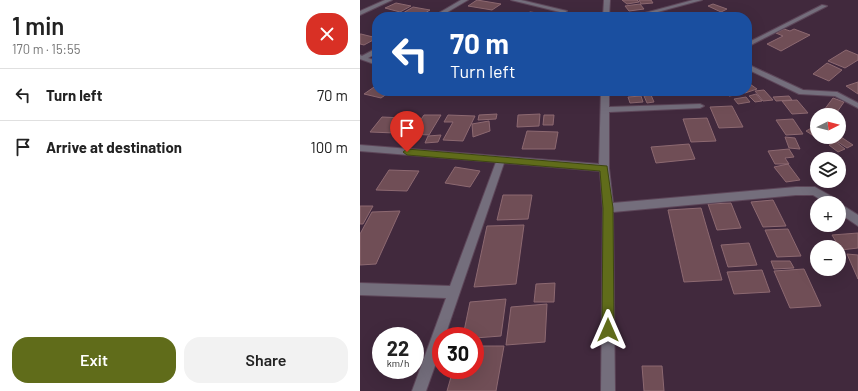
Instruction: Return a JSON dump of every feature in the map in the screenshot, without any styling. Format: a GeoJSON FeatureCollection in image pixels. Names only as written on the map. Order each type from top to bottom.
{"type":"FeatureCollection","features":[{"type":"Feature","properties":{"kind":"street"},"geometry":{"type":"LineString","coordinates":[[360,14],[389,0]]}},
{"type":"Feature","properties":{"kind":"street"},"geometry":{"type":"LineString","coordinates":[[444,12],[465,0]]}},
{"type":"Feature","properties":{"kind":"street"},"geometry":{"type":"LineString","coordinates":[[514,0],[564,11]]}},
{"type":"Feature","properties":{"kind":"street"},"geometry":{"type":"LineString","coordinates":[[606,12],[607,0]]}},
{"type":"Feature","properties":{"kind":"street"},"geometry":{"type":"LineString","coordinates":[[656,12],[699,0]]}},
{"type":"Feature","properties":{"kind":"street"},"geometry":{"type":"LineString","coordinates":[[752,42],[824,6]]}},
{"type":"Feature","properties":{"kind":"street"},"geometry":{"type":"LineString","coordinates":[[361,58],[372,52]]}},
{"type":"Feature","properties":{"kind":"street"},"geometry":{"type":"LineString","coordinates":[[361,58],[372,61]]}},
{"type":"Feature","properties":{"kind":"street"},"geometry":{"type":"LineString","coordinates":[[752,71],[802,92],[837,94],[858,106]]}},
{"type":"Feature","properties":{"kind":"street"},"geometry":{"type":"LineString","coordinates":[[605,96],[604,168],[608,208],[608,391]]}},
{"type":"Feature","properties":{"kind":"street"},"geometry":{"type":"LineString","coordinates":[[605,110],[700,106]]}},
{"type":"Feature","properties":{"kind":"street"},"geometry":{"type":"LineString","coordinates":[[360,148],[604,168]]}},
{"type":"Feature","properties":{"kind":"street"},"geometry":{"type":"LineString","coordinates":[[419,391],[501,160]]}},
{"type":"Feature","properties":{"kind":"street"},"geometry":{"type":"LineString","coordinates":[[608,208],[796,191],[816,191],[824,196]]}},
{"type":"Feature","properties":{"kind":"street"},"geometry":{"type":"LineString","coordinates":[[846,212],[858,221]]}},
{"type":"Feature","properties":{"kind":"street"},"geometry":{"type":"LineString","coordinates":[[360,289],[454,292]]}},
{"type":"Feature","properties":{"kind":"building"},"geometry":{"type":"Polygon","coordinates":[[[477,0],[501,4],[492,10],[468,6],[477,0]]]}},
{"type":"Feature","properties":{"kind":"building"},"geometry":{"type":"Polygon","coordinates":[[[622,0],[637,0],[639,2],[627,4],[622,0]]]}},
{"type":"Feature","properties":{"kind":"building"},"geometry":{"type":"Polygon","coordinates":[[[639,0],[651,0],[653,3],[641,4],[639,0]]]}},
{"type":"Feature","properties":{"kind":"building"},"geometry":{"type":"Polygon","coordinates":[[[396,3],[411,6],[400,12],[385,8],[396,3]]]}},
{"type":"Feature","properties":{"kind":"building"},"geometry":{"type":"Polygon","coordinates":[[[640,4],[644,9],[629,11],[625,6],[640,4]]]}},
{"type":"Feature","properties":{"kind":"building"},"geometry":{"type":"Polygon","coordinates":[[[713,4],[727,9],[721,12],[708,6],[713,4]]]}},
{"type":"Feature","properties":{"kind":"building"},"geometry":{"type":"Polygon","coordinates":[[[413,7],[430,10],[427,12],[405,12],[413,7]]]}},
{"type":"Feature","properties":{"kind":"building"},"geometry":{"type":"Polygon","coordinates":[[[784,29],[790,31],[794,29],[810,35],[781,51],[767,44],[783,36],[776,33],[784,29]]]}},
{"type":"Feature","properties":{"kind":"building"},"geometry":{"type":"Polygon","coordinates":[[[360,34],[372,37],[372,41],[364,45],[360,44],[360,34]]]}},
{"type":"Feature","properties":{"kind":"building"},"geometry":{"type":"Polygon","coordinates":[[[846,50],[858,55],[858,60],[845,68],[828,61],[846,50]]]}},
{"type":"Feature","properties":{"kind":"building"},"geometry":{"type":"Polygon","coordinates":[[[827,63],[842,70],[829,81],[813,74],[827,63]]]}},
{"type":"Feature","properties":{"kind":"building"},"geometry":{"type":"Polygon","coordinates":[[[858,82],[858,94],[846,86],[858,82]]]}},
{"type":"Feature","properties":{"kind":"building"},"geometry":{"type":"Polygon","coordinates":[[[752,86],[757,89],[752,91],[752,86]]]}},
{"type":"Feature","properties":{"kind":"building"},"geometry":{"type":"Polygon","coordinates":[[[372,88],[372,96],[364,94],[372,88]]]}},
{"type":"Feature","properties":{"kind":"building"},"geometry":{"type":"Polygon","coordinates":[[[764,90],[773,100],[763,101],[755,91],[764,90]]]}},
{"type":"Feature","properties":{"kind":"building"},"geometry":{"type":"Polygon","coordinates":[[[756,94],[762,101],[755,102],[749,96],[756,94]]]}},
{"type":"Feature","properties":{"kind":"building"},"geometry":{"type":"Polygon","coordinates":[[[372,96],[384,96],[381,98],[372,96]]]}},
{"type":"Feature","properties":{"kind":"building"},"geometry":{"type":"Polygon","coordinates":[[[641,96],[643,102],[630,103],[628,97],[641,96]]]}},
{"type":"Feature","properties":{"kind":"building"},"geometry":{"type":"Polygon","coordinates":[[[644,96],[651,96],[654,102],[647,103],[644,96]]]}},
{"type":"Feature","properties":{"kind":"building"},"geometry":{"type":"Polygon","coordinates":[[[789,96],[792,100],[776,101],[773,97],[789,96]]]}},
{"type":"Feature","properties":{"kind":"building"},"geometry":{"type":"Polygon","coordinates":[[[746,97],[750,102],[738,104],[734,99],[746,97]]]}},
{"type":"Feature","properties":{"kind":"building"},"geometry":{"type":"Polygon","coordinates":[[[833,98],[844,102],[840,108],[826,108],[833,98]]]}},
{"type":"Feature","properties":{"kind":"building"},"geometry":{"type":"Polygon","coordinates":[[[797,100],[808,113],[792,114],[782,101],[797,100]]]}},
{"type":"Feature","properties":{"kind":"building"},"geometry":{"type":"Polygon","coordinates":[[[732,106],[743,127],[719,128],[710,107],[732,106]]]}},
{"type":"Feature","properties":{"kind":"building"},"geometry":{"type":"Polygon","coordinates":[[[497,114],[496,119],[478,120],[479,115],[497,114]]]}},
{"type":"Feature","properties":{"kind":"building"},"geometry":{"type":"Polygon","coordinates":[[[540,114],[539,126],[517,127],[518,115],[540,114]]]}},
{"type":"Feature","properties":{"kind":"building"},"geometry":{"type":"Polygon","coordinates":[[[424,115],[441,115],[429,135],[411,134],[424,115]]]}},
{"type":"Feature","properties":{"kind":"building"},"geometry":{"type":"Polygon","coordinates":[[[448,115],[475,116],[463,141],[443,140],[453,122],[444,122],[448,115]]]}},
{"type":"Feature","properties":{"kind":"building"},"geometry":{"type":"Polygon","coordinates":[[[544,115],[554,115],[553,125],[543,125],[544,115]]]}},
{"type":"Feature","properties":{"kind":"building"},"geometry":{"type":"Polygon","coordinates":[[[382,117],[405,118],[395,133],[370,132],[382,117]]]}},
{"type":"Feature","properties":{"kind":"building"},"geometry":{"type":"Polygon","coordinates":[[[408,117],[421,118],[409,136],[394,135],[408,117]]]}},
{"type":"Feature","properties":{"kind":"building"},"geometry":{"type":"Polygon","coordinates":[[[707,118],[716,141],[691,142],[683,119],[707,118]]]}},
{"type":"Feature","properties":{"kind":"building"},"geometry":{"type":"Polygon","coordinates":[[[793,119],[803,134],[786,135],[776,120],[793,119]]]}},
{"type":"Feature","properties":{"kind":"building"},"geometry":{"type":"Polygon","coordinates":[[[489,121],[490,131],[473,137],[472,124],[489,121]]]}},
{"type":"Feature","properties":{"kind":"building"},"geometry":{"type":"Polygon","coordinates":[[[527,131],[558,132],[555,149],[522,149],[527,131]]]}},
{"type":"Feature","properties":{"kind":"building"},"geometry":{"type":"Polygon","coordinates":[[[441,135],[438,142],[425,143],[428,136],[441,135]]]}},
{"type":"Feature","properties":{"kind":"building"},"geometry":{"type":"Polygon","coordinates":[[[785,137],[795,138],[800,149],[789,148],[785,137]]]}},
{"type":"Feature","properties":{"kind":"building"},"geometry":{"type":"Polygon","coordinates":[[[846,140],[853,145],[847,148],[841,144],[846,144],[846,140]]]}},
{"type":"Feature","properties":{"kind":"building"},"geometry":{"type":"Polygon","coordinates":[[[689,144],[695,159],[656,163],[651,147],[689,144]]]}},
{"type":"Feature","properties":{"kind":"building"},"geometry":{"type":"Polygon","coordinates":[[[839,144],[845,149],[838,152],[829,145],[839,144]]]}},
{"type":"Feature","properties":{"kind":"building"},"geometry":{"type":"Polygon","coordinates":[[[789,149],[794,157],[785,158],[789,164],[775,164],[768,151],[789,149]]]}},
{"type":"Feature","properties":{"kind":"building"},"geometry":{"type":"Polygon","coordinates":[[[788,164],[800,180],[786,182],[774,167],[788,164]]]}},
{"type":"Feature","properties":{"kind":"building"},"geometry":{"type":"Polygon","coordinates":[[[455,167],[480,171],[470,187],[445,183],[455,167]]]}},
{"type":"Feature","properties":{"kind":"building"},"geometry":{"type":"Polygon","coordinates":[[[389,170],[419,171],[407,191],[376,190],[389,170]]]}},
{"type":"Feature","properties":{"kind":"building"},"geometry":{"type":"Polygon","coordinates":[[[503,195],[532,195],[528,219],[497,220],[503,195]]]}},
{"type":"Feature","properties":{"kind":"building"},"geometry":{"type":"Polygon","coordinates":[[[773,200],[786,226],[763,227],[751,202],[773,200]]]}},
{"type":"Feature","properties":{"kind":"building"},"geometry":{"type":"Polygon","coordinates":[[[731,203],[741,228],[717,230],[708,204],[731,203]]]}},
{"type":"Feature","properties":{"kind":"building"},"geometry":{"type":"Polygon","coordinates":[[[360,206],[373,206],[363,224],[360,224],[360,206]]]}},
{"type":"Feature","properties":{"kind":"building"},"geometry":{"type":"Polygon","coordinates":[[[701,208],[722,280],[684,282],[668,210],[701,208]]]}},
{"type":"Feature","properties":{"kind":"building"},"geometry":{"type":"Polygon","coordinates":[[[400,211],[376,264],[360,265],[360,234],[372,212],[400,211]]]}},
{"type":"Feature","properties":{"kind":"building"},"geometry":{"type":"Polygon","coordinates":[[[524,225],[516,284],[474,287],[487,226],[524,225]]]}},
{"type":"Feature","properties":{"kind":"building"},"geometry":{"type":"Polygon","coordinates":[[[788,229],[801,256],[777,257],[765,230],[788,229]]]}},
{"type":"Feature","properties":{"kind":"building"},"geometry":{"type":"Polygon","coordinates":[[[858,233],[858,248],[846,249],[846,240],[835,240],[832,235],[858,233]]]}},
{"type":"Feature","properties":{"kind":"building"},"geometry":{"type":"Polygon","coordinates":[[[749,243],[757,265],[728,267],[721,245],[749,243]]]}},
{"type":"Feature","properties":{"kind":"building"},"geometry":{"type":"Polygon","coordinates":[[[847,254],[858,255],[858,279],[847,254]]]}},
{"type":"Feature","properties":{"kind":"building"},"geometry":{"type":"Polygon","coordinates":[[[771,261],[790,261],[794,268],[774,269],[771,261]]]}},
{"type":"Feature","properties":{"kind":"building"},"geometry":{"type":"Polygon","coordinates":[[[804,269],[821,306],[790,308],[774,271],[804,269]]]}},
{"type":"Feature","properties":{"kind":"building"},"geometry":{"type":"Polygon","coordinates":[[[762,270],[770,292],[734,294],[727,272],[762,270]]]}},
{"type":"Feature","properties":{"kind":"building"},"geometry":{"type":"Polygon","coordinates":[[[555,283],[554,302],[534,302],[536,284],[555,283]]]}},
{"type":"Feature","properties":{"kind":"building"},"geometry":{"type":"Polygon","coordinates":[[[506,299],[501,336],[484,337],[484,327],[465,327],[470,302],[506,299]]]}},
{"type":"Feature","properties":{"kind":"building"},"geometry":{"type":"Polygon","coordinates":[[[547,304],[545,342],[506,345],[511,307],[547,304]]]}},
{"type":"Feature","properties":{"kind":"building"},"geometry":{"type":"Polygon","coordinates":[[[484,346],[504,346],[496,391],[447,391],[450,379],[484,379],[484,346]]]}},
{"type":"Feature","properties":{"kind":"building"},"geometry":{"type":"Polygon","coordinates":[[[642,366],[662,366],[664,391],[644,391],[642,366]]]}},
{"type":"Feature","properties":{"kind":"route"},"geometry":{"type":"LineString","coordinates":[[407,152],[604,168],[608,208],[608,330]]}}]}
